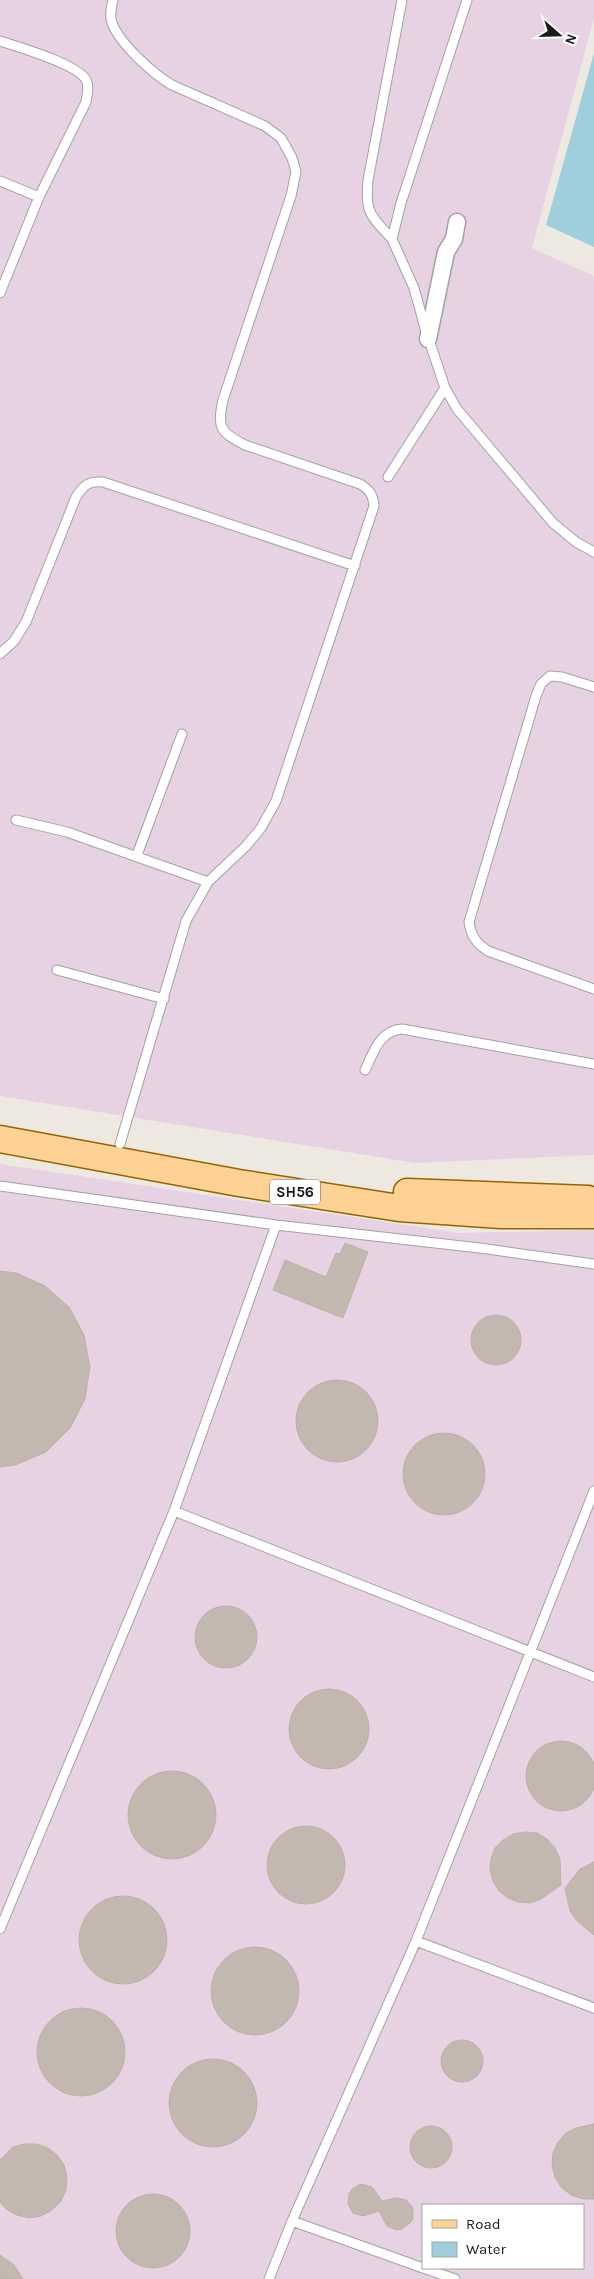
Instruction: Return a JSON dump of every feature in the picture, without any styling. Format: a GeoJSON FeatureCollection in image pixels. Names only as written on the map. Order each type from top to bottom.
{"type":"FeatureCollection","features":[{"type":"Feature","properties":{"kind":"main road","name":"SH56"},"geometry":{"type":"LineString","coordinates":[[0,1121],[242,1166],[401,1192],[594,1198]]}},
{"type":"Feature","properties":{"kind":"main road","name":"SH56"},"geometry":{"type":"LineString","coordinates":[[0,1139],[239,1183],[399,1208],[501,1215],[594,1215]]}},
{"type":"Feature","properties":{"kind":"street"},"geometry":{"type":"LineString","coordinates":[[428,339],[446,252],[454,238],[457,222]]}},
{"type":"Feature","properties":{"kind":"lane"},"geometry":{"type":"LineString","coordinates":[[112,0],[112,23],[124,41],[158,76],[172,85],[264,126],[281,138],[292,158],[296,172],[292,196],[223,400],[219,420],[222,430],[230,438],[245,446],[360,484],[368,489],[373,497],[374,506],[276,801],[261,828],[251,840],[208,882],[186,921],[120,1144]]}},
{"type":"Feature","properties":{"kind":"lane"},"geometry":{"type":"LineString","coordinates":[[402,0],[368,180],[366,200],[370,216],[392,239],[414,288],[428,339],[445,388],[457,409],[553,523],[576,542],[594,552]]}},
{"type":"Feature","properties":{"kind":"lane"},"geometry":{"type":"LineString","coordinates":[[392,239],[400,203],[468,0]]}},
{"type":"Feature","properties":{"kind":"lane"},"geometry":{"type":"LineString","coordinates":[[0,41],[43,56],[81,73],[87,81],[88,90],[86,102],[39,197],[0,293]]}},
{"type":"Feature","properties":{"kind":"lane"},"geometry":{"type":"LineString","coordinates":[[0,181],[39,197]]}},
{"type":"Feature","properties":{"kind":"lane"},"geometry":{"type":"LineString","coordinates":[[388,477],[445,388]]}},
{"type":"Feature","properties":{"kind":"lane"},"geometry":{"type":"LineString","coordinates":[[0,654],[14,641],[26,622],[76,497],[84,485],[92,481],[103,482],[355,566]]}},
{"type":"Feature","properties":{"kind":"lane"},"geometry":{"type":"LineString","coordinates":[[594,687],[562,677],[550,676],[541,684],[468,922],[470,934],[479,945],[488,951],[594,989]]}},
{"type":"Feature","properties":{"kind":"lane"},"geometry":{"type":"LineString","coordinates":[[138,855],[182,734]]}},
{"type":"Feature","properties":{"kind":"lane"},"geometry":{"type":"LineString","coordinates":[[16,820],[67,832],[138,855],[208,882]]}},
{"type":"Feature","properties":{"kind":"lane"},"geometry":{"type":"LineString","coordinates":[[57,970],[164,999]]}},
{"type":"Feature","properties":{"kind":"lane"},"geometry":{"type":"LineString","coordinates":[[365,1070],[379,1041],[387,1032],[402,1029],[594,1064]]}},
{"type":"Feature","properties":{"kind":"lane"},"geometry":{"type":"LineString","coordinates":[[0,1186],[276,1225],[480,1248],[594,1264]]}},
{"type":"Feature","properties":{"kind":"lane"},"geometry":{"type":"LineString","coordinates":[[0,1929],[174,1511],[276,1225]]}},
{"type":"Feature","properties":{"kind":"lane"},"geometry":{"type":"LineString","coordinates":[[270,2279],[292,2221],[416,1941],[594,1491]]}},
{"type":"Feature","properties":{"kind":"lane"},"geometry":{"type":"LineString","coordinates":[[174,1511],[594,1677]]}},
{"type":"Feature","properties":{"kind":"lane"},"geometry":{"type":"LineString","coordinates":[[416,1941],[594,2008]]}},
{"type":"Feature","properties":{"kind":"lane"},"geometry":{"type":"LineString","coordinates":[[292,2221],[422,2268]]}},
{"type":"Feature","properties":{"kind":"lane"},"geometry":{"type":"LineString","coordinates":[[426,2269],[455,2279]]}},
{"type":"Feature","properties":{"kind":"shaded area"},"geometry":{"type":"Polygon","coordinates":[[[0,0],[594,0],[594,18],[532,248],[594,276],[594,1155],[415,1163],[0,1096],[0,0]]]}},
{"type":"Feature","properties":{"kind":"shaded area"},"geometry":{"type":"Polygon","coordinates":[[[0,1164],[459,1233],[594,1230],[594,2279],[0,2279],[0,1164]]]}},
{"type":"Feature","properties":{"kind":"water"},"geometry":{"type":"Polygon","coordinates":[[[594,53],[594,247],[546,225],[594,53]]]}},
{"type":"Feature","properties":{"kind":"building"},"geometry":{"type":"Polygon","coordinates":[[[345,1243],[368,1252],[343,1318],[273,1290],[285,1260],[326,1277],[336,1253],[340,1254],[345,1243]]]}},
{"type":"Feature","properties":{"kind":"building"},"geometry":{"type":"Polygon","coordinates":[[[0,1271],[16,1273],[45,1286],[69,1307],[84,1335],[90,1367],[85,1399],[70,1428],[46,1452],[15,1465],[0,1467],[0,1271]]]}},
{"type":"Feature","properties":{"kind":"building"},"geometry":{"type":"Polygon","coordinates":[[[491,1315],[501,1315],[514,1322],[521,1335],[521,1345],[514,1358],[501,1365],[491,1365],[482,1361],[475,1354],[471,1345],[471,1335],[475,1326],[482,1319],[491,1315]]]}},
{"type":"Feature","properties":{"kind":"building"},"geometry":{"type":"Polygon","coordinates":[[[337,1380],[353,1383],[366,1392],[375,1405],[378,1421],[375,1437],[366,1450],[353,1459],[337,1462],[321,1459],[308,1450],[299,1437],[296,1421],[299,1405],[308,1392],[321,1383],[337,1380]]]}},
{"type":"Feature","properties":{"kind":"building"},"geometry":{"type":"Polygon","coordinates":[[[444,1433],[460,1436],[473,1445],[482,1458],[485,1474],[482,1490],[473,1503],[460,1512],[444,1515],[428,1512],[415,1503],[406,1490],[403,1474],[406,1458],[415,1445],[428,1436],[444,1433]]]}},
{"type":"Feature","properties":{"kind":"building"},"geometry":{"type":"Polygon","coordinates":[[[220,1606],[232,1606],[248,1615],[255,1625],[257,1637],[255,1649],[248,1659],[232,1668],[220,1668],[209,1663],[200,1654],[195,1643],[195,1631],[200,1620],[209,1611],[220,1606]]]}},
{"type":"Feature","properties":{"kind":"building"},"geometry":{"type":"Polygon","coordinates":[[[329,1689],[344,1692],[357,1701],[366,1714],[369,1729],[366,1744],[357,1757],[344,1766],[329,1769],[314,1766],[301,1757],[292,1744],[289,1729],[292,1714],[301,1701],[314,1692],[329,1689]]]}},
{"type":"Feature","properties":{"kind":"building"},"geometry":{"type":"Polygon","coordinates":[[[561,1741],[574,1744],[586,1751],[593,1763],[595,1783],[593,1789],[586,1801],[574,1808],[561,1811],[548,1808],[536,1801],[529,1789],[526,1776],[529,1763],[536,1751],[548,1744],[561,1741]]]}},
{"type":"Feature","properties":{"kind":"building"},"geometry":{"type":"Polygon","coordinates":[[[172,1771],[189,1774],[197,1778],[209,1790],[213,1798],[216,1815],[213,1832],[209,1840],[197,1852],[189,1856],[172,1859],[155,1856],[147,1852],[135,1840],[131,1832],[128,1815],[131,1798],[135,1790],[147,1778],[155,1774],[172,1771]]]}},
{"type":"Feature","properties":{"kind":"building"},"geometry":{"type":"Polygon","coordinates":[[[306,1826],[321,1829],[338,1843],[342,1850],[345,1865],[342,1880],[328,1897],[321,1901],[306,1904],[291,1901],[274,1887],[270,1880],[267,1865],[270,1850],[284,1833],[291,1829],[306,1826]]]}},
{"type":"Feature","properties":{"kind":"building"},"geometry":{"type":"Polygon","coordinates":[[[537,1833],[547,1839],[555,1848],[560,1859],[561,1885],[541,1899],[530,1903],[518,1902],[508,1898],[499,1891],[493,1881],[490,1870],[495,1848],[513,1834],[537,1833]]]}},
{"type":"Feature","properties":{"kind":"building"},"geometry":{"type":"Polygon","coordinates":[[[594,1862],[594,1935],[577,1921],[570,1911],[565,1888],[580,1869],[594,1862]]]}},
{"type":"Feature","properties":{"kind":"building"},"geometry":{"type":"Polygon","coordinates":[[[123,1896],[140,1899],[148,1903],[160,1915],[164,1923],[167,1940],[164,1957],[160,1965],[148,1977],[140,1981],[123,1984],[106,1981],[98,1977],[86,1965],[82,1957],[79,1940],[82,1923],[86,1915],[98,1903],[106,1899],[123,1896]]]}},
{"type":"Feature","properties":{"kind":"building"},"geometry":{"type":"Polygon","coordinates":[[[255,1947],[272,1950],[280,1954],[292,1966],[296,1974],[299,1991],[296,2008],[292,2016],[280,2028],[272,2032],[255,2035],[238,2032],[230,2028],[218,2016],[214,2008],[211,1991],[214,1974],[218,1966],[230,1954],[238,1950],[255,1947]]]}},
{"type":"Feature","properties":{"kind":"building"},"geometry":{"type":"Polygon","coordinates":[[[81,2008],[98,2011],[106,2015],[118,2027],[122,2035],[125,2052],[122,2069],[118,2077],[106,2089],[98,2093],[81,2096],[64,2093],[56,2089],[44,2077],[40,2069],[37,2052],[40,2035],[44,2027],[56,2015],[64,2011],[81,2008]]]}},
{"type":"Feature","properties":{"kind":"building"},"geometry":{"type":"Polygon","coordinates":[[[458,2040],[466,2040],[477,2046],[483,2061],[477,2076],[466,2082],[458,2082],[447,2076],[441,2065],[441,2057],[447,2046],[458,2040]]]}},
{"type":"Feature","properties":{"kind":"building"},"geometry":{"type":"Polygon","coordinates":[[[213,2059],[230,2062],[238,2066],[250,2078],[254,2086],[257,2103],[254,2120],[250,2128],[238,2140],[230,2144],[213,2147],[196,2144],[188,2140],[176,2128],[172,2120],[169,2103],[172,2086],[176,2078],[188,2066],[196,2062],[213,2059]]]}},
{"type":"Feature","properties":{"kind":"building"},"geometry":{"type":"Polygon","coordinates":[[[594,2124],[594,2199],[583,2199],[571,2195],[561,2187],[555,2177],[552,2166],[553,2153],[558,2142],[566,2133],[576,2128],[594,2124]]]}},
{"type":"Feature","properties":{"kind":"building"},"geometry":{"type":"Polygon","coordinates":[[[427,2126],[435,2126],[446,2132],[452,2147],[446,2162],[435,2168],[427,2168],[416,2162],[410,2151],[410,2143],[416,2132],[427,2126]]]}},
{"type":"Feature","properties":{"kind":"building"},"geometry":{"type":"Polygon","coordinates":[[[24,2144],[37,2144],[48,2148],[57,2155],[64,2165],[67,2177],[66,2190],[61,2201],[52,2210],[41,2216],[29,2218],[17,2215],[6,2209],[0,2202],[0,2160],[13,2147],[24,2144]]]}},
{"type":"Feature","properties":{"kind":"building"},"geometry":{"type":"Polygon","coordinates":[[[361,2184],[372,2187],[382,2201],[396,2198],[406,2200],[413,2208],[413,2219],[402,2229],[397,2230],[387,2226],[379,2211],[363,2216],[353,2213],[348,2204],[349,2194],[352,2189],[361,2184]]]}},
{"type":"Feature","properties":{"kind":"building"},"geometry":{"type":"Polygon","coordinates":[[[153,2194],[167,2197],[179,2205],[187,2217],[190,2231],[187,2245],[179,2257],[167,2265],[153,2268],[139,2265],[127,2257],[119,2245],[116,2231],[119,2217],[127,2205],[139,2197],[153,2194]]]}},
{"type":"Feature","properties":{"kind":"building"},"geometry":{"type":"Polygon","coordinates":[[[0,2255],[14,2265],[23,2279],[0,2279],[0,2255]]]}}]}
